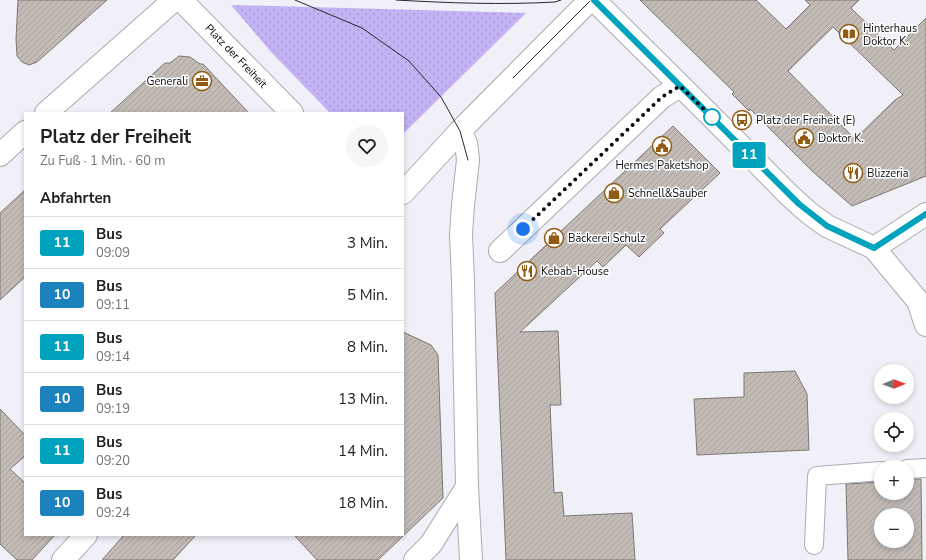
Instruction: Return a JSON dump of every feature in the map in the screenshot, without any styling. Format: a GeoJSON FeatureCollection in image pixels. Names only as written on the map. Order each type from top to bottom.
{"type":"FeatureCollection","features":[{"type":"Feature","properties":{"kind":"street"},"geometry":{"type":"LineString","coordinates":[[47,112],[174,0]]}},
{"type":"Feature","properties":{"kind":"street","name":"Platz der Freiheit"},"geometry":{"type":"LineString","coordinates":[[181,0],[291,112]]}},
{"type":"Feature","properties":{"kind":"street"},"geometry":{"type":"LineString","coordinates":[[404,191],[460,131],[590,0]]}},
{"type":"Feature","properties":{"kind":"street"},"geometry":{"type":"LineString","coordinates":[[594,0],[788,194],[809,213],[827,226],[874,248],[918,301],[926,325]]}},
{"type":"Feature","properties":{"kind":"street"},"geometry":{"type":"LineString","coordinates":[[500,251],[662,97],[680,86]]}},
{"type":"Feature","properties":{"kind":"street"},"geometry":{"type":"LineString","coordinates":[[460,131],[466,144],[468,160],[461,234],[467,487],[471,560]]}},
{"type":"Feature","properties":{"kind":"street"},"geometry":{"type":"LineString","coordinates":[[0,155],[24,133]]}},
{"type":"Feature","properties":{"kind":"street"},"geometry":{"type":"LineString","coordinates":[[874,248],[926,214]]}},
{"type":"Feature","properties":{"kind":"street"},"geometry":{"type":"LineString","coordinates":[[415,560],[431,544],[467,487]]}},
{"type":"Feature","properties":{"kind":"street"},"geometry":{"type":"LineString","coordinates":[[63,560],[85,536]]}},
{"type":"Feature","properties":{"kind":"lane"},"geometry":{"type":"LineString","coordinates":[[914,469],[926,468]]}},
{"type":"Feature","properties":{"kind":"lane"},"geometry":{"type":"LineString","coordinates":[[814,545],[817,476],[874,472]]}},
{"type":"Feature","properties":{"kind":"shaded area"},"geometry":{"type":"Polygon","coordinates":[[[231,5],[526,13],[404,133],[404,112],[329,112],[272,53],[231,5]]]}},
{"type":"Feature","properties":{"kind":"building"},"geometry":{"type":"Polygon","coordinates":[[[18,0],[107,0],[37,62],[29,65],[22,62],[17,56],[16,39],[18,0]]]}},
{"type":"Feature","properties":{"kind":"building"},"geometry":{"type":"Polygon","coordinates":[[[640,0],[756,0],[786,29],[810,5],[805,0],[859,0],[851,8],[894,50],[926,18],[926,176],[852,206],[811,170],[750,109],[749,111],[732,94],[734,92],[640,0]],[[833,27],[788,71],[855,139],[895,100],[903,95],[833,27]]]}},
{"type":"Feature","properties":{"kind":"building"},"geometry":{"type":"Polygon","coordinates":[[[179,56],[190,57],[200,64],[203,64],[248,112],[111,112],[165,63],[170,63],[179,56]]]}},
{"type":"Feature","properties":{"kind":"building"},"geometry":{"type":"Polygon","coordinates":[[[673,126],[720,173],[660,229],[664,233],[639,257],[626,245],[603,267],[597,261],[520,332],[558,331],[561,405],[550,405],[554,493],[562,492],[564,516],[632,513],[635,560],[506,560],[495,293],[673,126]]]}},
{"type":"Feature","properties":{"kind":"building"},"geometry":{"type":"Polygon","coordinates":[[[24,191],[24,278],[0,300],[0,213],[24,191]]]}},
{"type":"Feature","properties":{"kind":"building"},"geometry":{"type":"Polygon","coordinates":[[[404,332],[431,345],[438,355],[443,498],[404,535],[404,332]]]}},
{"type":"Feature","properties":{"kind":"building"},"geometry":{"type":"Polygon","coordinates":[[[795,371],[807,394],[809,450],[697,455],[694,399],[744,397],[744,373],[795,371]]]}},
{"type":"Feature","properties":{"kind":"building"},"geometry":{"type":"Polygon","coordinates":[[[0,409],[24,434],[24,457],[10,469],[24,482],[24,536],[54,536],[32,560],[17,560],[0,544],[0,409]]]}},
{"type":"Feature","properties":{"kind":"building"},"geometry":{"type":"Polygon","coordinates":[[[914,479],[921,479],[922,560],[848,560],[846,484],[874,482],[874,500],[914,500],[914,479]]]}},
{"type":"Feature","properties":{"kind":"building"},"geometry":{"type":"Polygon","coordinates":[[[123,536],[195,536],[173,560],[102,560],[123,536]]]}},
{"type":"Feature","properties":{"kind":"building"},"geometry":{"type":"Polygon","coordinates":[[[295,536],[403,536],[378,560],[317,560],[295,536]]]}},
{"type":"Feature","properties":{"kind":"tram line"},"geometry":{"type":"LineString","coordinates":[[295,0],[362,28],[409,61],[441,97],[460,131],[468,160]]}},
{"type":"Feature","properties":{"kind":"tram line"},"geometry":{"type":"LineString","coordinates":[[396,0],[456,3],[535,3],[555,2],[561,0]]}},
{"type":"Feature","properties":{"kind":"tram line"},"geometry":{"type":"LineString","coordinates":[[591,0],[513,78],[591,0]]}},
{"type":"Feature","properties":{"kind":"bus line","name":"11"},"geometry":{"type":"LineString","coordinates":[[594,0],[788,194],[809,213],[827,226],[874,248],[926,214]]}},
{"type":"Feature","properties":{"kind":"place","name":"Hinterhaus Doktor K."},"geometry":{"type":"Point","coordinates":[849,34]}},
{"type":"Feature","properties":{"kind":"place","name":"Generali"},"geometry":{"type":"Point","coordinates":[202,81]}},
{"type":"Feature","properties":{"kind":"place","name":"Platz der Freiheit (E)"},"geometry":{"type":"Point","coordinates":[742,120]}},
{"type":"Feature","properties":{"kind":"place","name":"Doktor K."},"geometry":{"type":"Point","coordinates":[804,138]}},
{"type":"Feature","properties":{"kind":"place","name":"Hermes Paketshop"},"geometry":{"type":"Point","coordinates":[662,146]}},
{"type":"Feature","properties":{"kind":"place","name":"Blizzeria"},"geometry":{"type":"Point","coordinates":[853,173]}},
{"type":"Feature","properties":{"kind":"place","name":"Schnell&Sauber"},"geometry":{"type":"Point","coordinates":[614,193]}},
{"type":"Feature","properties":{"kind":"place","name":"Bäckerei Schulz"},"geometry":{"type":"Point","coordinates":[554,238]}},
{"type":"Feature","properties":{"kind":"place","name":"Kebab-House"},"geometry":{"type":"Point","coordinates":[527,271]}},
{"type":"Feature","properties":{"kind":"route"},"geometry":{"type":"LineString","coordinates":[[523,229],[662,97],[680,86],[712,117]]}}]}
